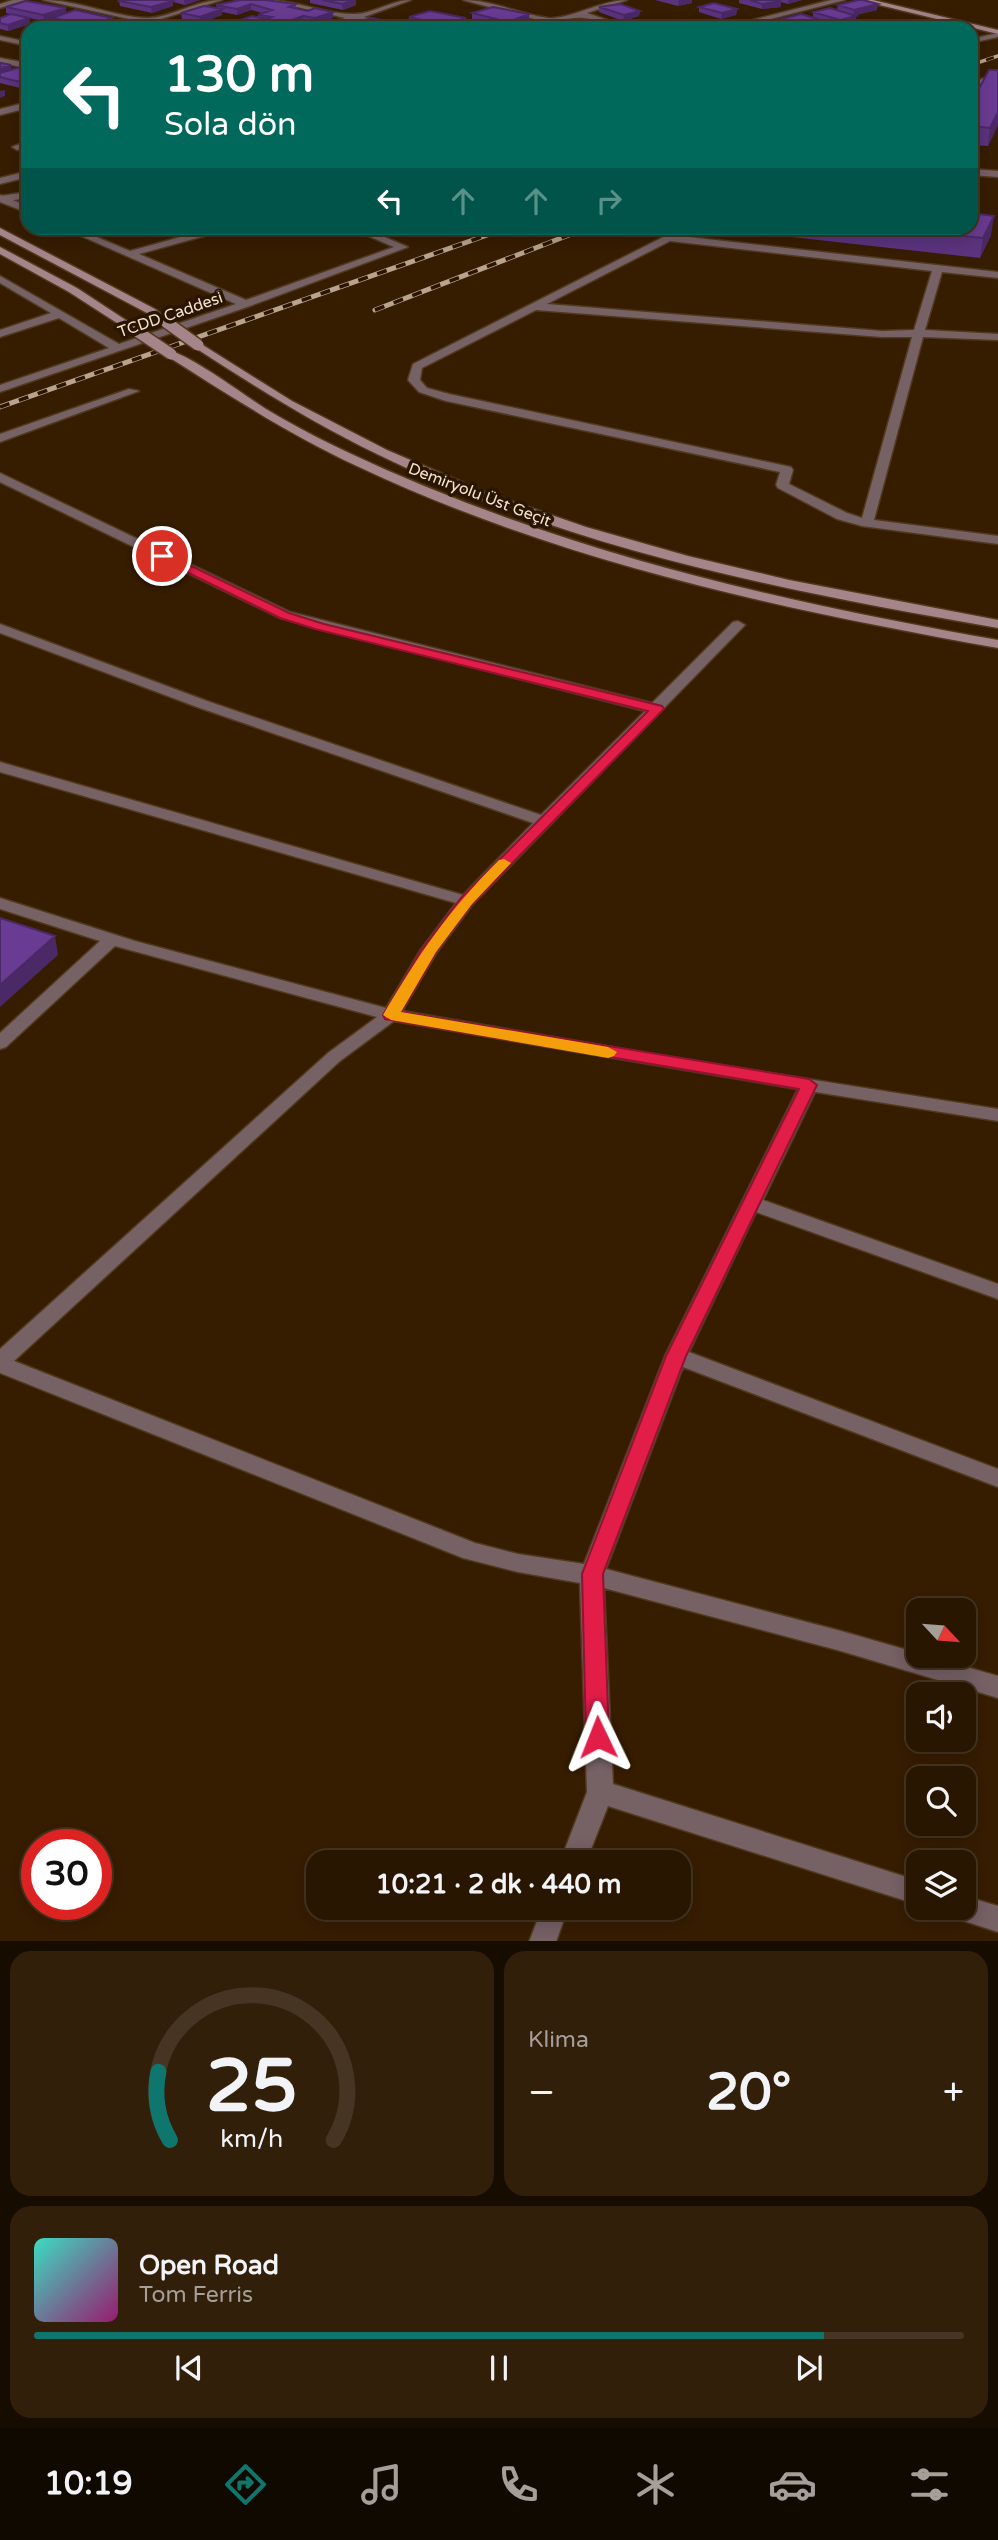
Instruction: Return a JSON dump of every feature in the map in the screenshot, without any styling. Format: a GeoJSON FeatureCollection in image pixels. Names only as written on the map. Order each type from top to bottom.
{"type":"FeatureCollection","features":[{"type":"Feature","properties":{"kind":"main road"},"geometry":{"type":"LineString","coordinates":[[863,0],[946,21]]}},
{"type":"Feature","properties":{"kind":"main road"},"geometry":{"type":"LineString","coordinates":[[978,29],[998,34]]}},
{"type":"Feature","properties":{"kind":"main road","name":"Demiryolu Üst Geçit"},"geometry":{"type":"LineString","coordinates":[[0,231],[151,311],[255,381],[371,446],[486,497],[612,539],[743,576],[858,601],[998,624]]}},
{"type":"Feature","properties":{"kind":"main road","name":"Demiryolu Üst Geçit"},"geometry":{"type":"LineString","coordinates":[[0,250],[73,290],[274,419],[346,457],[444,501],[544,538],[646,570],[823,612],[998,644]]}},
{"type":"Feature","properties":{"kind":"street"},"geometry":{"type":"LineString","coordinates":[[0,6],[22,0]]}},
{"type":"Feature","properties":{"kind":"street"},"geometry":{"type":"LineString","coordinates":[[47,0],[153,21]]}},
{"type":"Feature","properties":{"kind":"street"},"geometry":{"type":"LineString","coordinates":[[145,21],[218,0]]}},
{"type":"Feature","properties":{"kind":"street"},"geometry":{"type":"LineString","coordinates":[[270,0],[375,21]]}},
{"type":"Feature","properties":{"kind":"street"},"geometry":{"type":"LineString","coordinates":[[343,21],[407,0]]}},
{"type":"Feature","properties":{"kind":"street"},"geometry":{"type":"LineString","coordinates":[[467,0],[556,21]]}},
{"type":"Feature","properties":{"kind":"street"},"geometry":{"type":"LineString","coordinates":[[550,21],[623,0]]}},
{"type":"Feature","properties":{"kind":"street"},"geometry":{"type":"LineString","coordinates":[[752,21],[841,0]]}},
{"type":"Feature","properties":{"kind":"street"},"geometry":{"type":"LineString","coordinates":[[580,12],[606,21]]}},
{"type":"Feature","properties":{"kind":"street"},"geometry":{"type":"LineString","coordinates":[[978,39],[998,34]]}},
{"type":"Feature","properties":{"kind":"street"},"geometry":{"type":"LineString","coordinates":[[0,38],[21,42]]}},
{"type":"Feature","properties":{"kind":"street"},"geometry":{"type":"LineString","coordinates":[[978,83],[998,76]]}},
{"type":"Feature","properties":{"kind":"street"},"geometry":{"type":"LineString","coordinates":[[0,112],[21,107]]}},
{"type":"Feature","properties":{"kind":"street"},"geometry":{"type":"LineString","coordinates":[[17,147],[21,146]]}},
{"type":"Feature","properties":{"kind":"street"},"geometry":{"type":"LineString","coordinates":[[978,173],[998,174]]}},
{"type":"Feature","properties":{"kind":"street"},"geometry":{"type":"LineString","coordinates":[[0,181],[21,176]]}},
{"type":"Feature","properties":{"kind":"street"},"geometry":{"type":"LineString","coordinates":[[1,198],[21,196]]}},
{"type":"Feature","properties":{"kind":"street"},"geometry":{"type":"LineString","coordinates":[[1,198],[21,207]]}},
{"type":"Feature","properties":{"kind":"street","name":"TCDD Caddesi"},"geometry":{"type":"LineString","coordinates":[[85,235],[246,304]]}},
{"type":"Feature","properties":{"kind":"street"},"geometry":{"type":"LineString","coordinates":[[130,254],[197,235]]}},
{"type":"Feature","properties":{"kind":"street"},"geometry":{"type":"LineString","coordinates":[[246,304],[403,247],[373,235]]}},
{"type":"Feature","properties":{"kind":"street"},"geometry":{"type":"LineString","coordinates":[[674,235],[417,366],[414,380],[423,390],[446,397],[787,470],[782,485],[842,516],[867,523],[998,540]]}},
{"type":"Feature","properties":{"kind":"street"},"geometry":{"type":"LineString","coordinates":[[668,238],[998,275]]}},
{"type":"Feature","properties":{"kind":"street"},"geometry":{"type":"LineString","coordinates":[[867,523],[938,268]]}},
{"type":"Feature","properties":{"kind":"street"},"geometry":{"type":"LineString","coordinates":[[0,279],[118,348]]}},
{"type":"Feature","properties":{"kind":"street","name":"TCDD Caddesi"},"geometry":{"type":"LineString","coordinates":[[0,389],[246,304]]}},
{"type":"Feature","properties":{"kind":"street"},"geometry":{"type":"LineString","coordinates":[[532,306],[882,334],[998,338]]}},
{"type":"Feature","properties":{"kind":"street"},"geometry":{"type":"LineString","coordinates":[[0,334],[60,314]]}},
{"type":"Feature","properties":{"kind":"street"},"geometry":{"type":"LineString","coordinates":[[0,438],[133,391]]}},
{"type":"Feature","properties":{"kind":"street"},"geometry":{"type":"LineString","coordinates":[[0,477],[285,615],[657,709]]}},
{"type":"Feature","properties":{"kind":"street"},"geometry":{"type":"LineString","coordinates":[[738,625],[466,901],[429,951],[391,1015],[334,1057],[0,1363],[471,1551],[518,1563],[592,1574],[841,1641],[998,1688]]}},
{"type":"Feature","properties":{"kind":"street"},"geometry":{"type":"LineString","coordinates":[[0,628],[202,704],[545,822]]}},
{"type":"Feature","properties":{"kind":"street"},"geometry":{"type":"LineString","coordinates":[[0,768],[466,901]]}},
{"type":"Feature","properties":{"kind":"street"},"geometry":{"type":"LineString","coordinates":[[0,903],[112,940],[391,1015],[998,1115]]}},
{"type":"Feature","properties":{"kind":"street"},"geometry":{"type":"LineString","coordinates":[[0,1043],[112,940]]}},
{"type":"Feature","properties":{"kind":"street"},"geometry":{"type":"LineString","coordinates":[[578,1850],[600,1792],[592,1574],[676,1356],[809,1085]]}},
{"type":"Feature","properties":{"kind":"street"},"geometry":{"type":"LineString","coordinates":[[751,1203],[998,1292]]}},
{"type":"Feature","properties":{"kind":"street"},"geometry":{"type":"LineString","coordinates":[[676,1356],[998,1478]]}},
{"type":"Feature","properties":{"kind":"street"},"geometry":{"type":"LineString","coordinates":[[600,1792],[906,1889]]}},
{"type":"Feature","properties":{"kind":"street"},"geometry":{"type":"LineString","coordinates":[[976,1912],[998,1919]]}},
{"type":"Feature","properties":{"kind":"street"},"geometry":{"type":"LineString","coordinates":[[542,1941],[550,1920]]}},
{"type":"Feature","properties":{"kind":"building"},"geometry":{"type":"Polygon","coordinates":[[[240,0],[265,0],[296,4],[289,7],[308,11],[315,8],[333,12],[315,18],[303,16],[289,21],[237,21],[252,16],[267,19],[272,17],[258,15],[272,10],[251,4],[237,9],[216,5],[240,0]]]}},
{"type":"Feature","properties":{"kind":"building"},"geometry":{"type":"Polygon","coordinates":[[[323,0],[354,0],[342,4],[323,0]]]}},
{"type":"Feature","properties":{"kind":"building"},"geometry":{"type":"Polygon","coordinates":[[[750,0],[778,0],[781,1],[762,4],[750,0]]]}},
{"type":"Feature","properties":{"kind":"building"},"geometry":{"type":"Polygon","coordinates":[[[859,0],[878,4],[854,10],[838,5],[859,0]]]}},
{"type":"Feature","properties":{"kind":"building"},"geometry":{"type":"Polygon","coordinates":[[[26,1],[66,8],[43,15],[6,7],[26,1]]]}},
{"type":"Feature","properties":{"kind":"building"},"geometry":{"type":"Polygon","coordinates":[[[119,1],[173,1],[151,7],[119,1]]]}},
{"type":"Feature","properties":{"kind":"building"},"geometry":{"type":"Polygon","coordinates":[[[714,3],[737,9],[722,13],[699,7],[714,3]]]}},
{"type":"Feature","properties":{"kind":"building"},"geometry":{"type":"Polygon","coordinates":[[[620,4],[640,11],[624,15],[599,7],[620,4]]]}},
{"type":"Feature","properties":{"kind":"building"},"geometry":{"type":"Polygon","coordinates":[[[204,6],[222,9],[200,17],[181,13],[204,6]]]}},
{"type":"Feature","properties":{"kind":"building"},"geometry":{"type":"Polygon","coordinates":[[[493,7],[529,14],[504,21],[472,13],[493,7]]]}},
{"type":"Feature","properties":{"kind":"building"},"geometry":{"type":"Polygon","coordinates":[[[830,8],[856,16],[840,20],[813,12],[830,8]]]}},
{"type":"Feature","properties":{"kind":"building"},"geometry":{"type":"Polygon","coordinates":[[[75,10],[112,18],[103,21],[68,21],[52,18],[75,10]]]}},
{"type":"Feature","properties":{"kind":"building"},"geometry":{"type":"Polygon","coordinates":[[[430,11],[466,18],[457,21],[426,21],[409,17],[430,11]]]}},
{"type":"Feature","properties":{"kind":"building"},"geometry":{"type":"Polygon","coordinates":[[[11,14],[29,18],[8,25],[0,23],[0,18],[11,14]]]}},
{"type":"Feature","properties":{"kind":"building"},"geometry":{"type":"Polygon","coordinates":[[[801,14],[824,21],[774,21],[801,14]]]}},
{"type":"Feature","properties":{"kind":"building"},"geometry":{"type":"Polygon","coordinates":[[[372,18],[386,21],[360,21],[372,18]]]}},
{"type":"Feature","properties":{"kind":"building"},"geometry":{"type":"Polygon","coordinates":[[[0,63],[11,65],[0,69],[0,63]]]}},
{"type":"Feature","properties":{"kind":"building"},"geometry":{"type":"Polygon","coordinates":[[[21,67],[21,82],[0,77],[0,73],[21,67]]]}},
{"type":"Feature","properties":{"kind":"building"},"geometry":{"type":"Polygon","coordinates":[[[989,70],[998,70],[998,112],[990,128],[978,127],[978,90],[989,70]]]}},
{"type":"Feature","properties":{"kind":"building"},"geometry":{"type":"Polygon","coordinates":[[[978,214],[994,216],[983,238],[954,235],[978,235],[978,214]]]}},
{"type":"Feature","properties":{"kind":"building"},"geometry":{"type":"Polygon","coordinates":[[[0,918],[55,936],[0,985],[0,918]]]}},
{"type":"Feature","properties":{"kind":"railway"},"geometry":{"type":"LineString","coordinates":[[978,63],[998,56]]}},
{"type":"Feature","properties":{"kind":"railway"},"geometry":{"type":"LineString","coordinates":[[0,407],[487,235]]}},
{"type":"Feature","properties":{"kind":"railway"},"geometry":{"type":"LineString","coordinates":[[375,310],[569,235]]}},
{"type":"Feature","properties":{"kind":"slow traffic"},"geometry":{"type":"LineString","coordinates":[[504,863],[466,901],[429,951],[391,1015],[608,1052]]}},
{"type":"Feature","properties":{"kind":"route"},"geometry":{"type":"LineString","coordinates":[[162,556],[285,615],[320,626],[657,709],[466,901],[429,951],[391,1015],[809,1085],[676,1356],[592,1574],[598,1737]]}}]}
